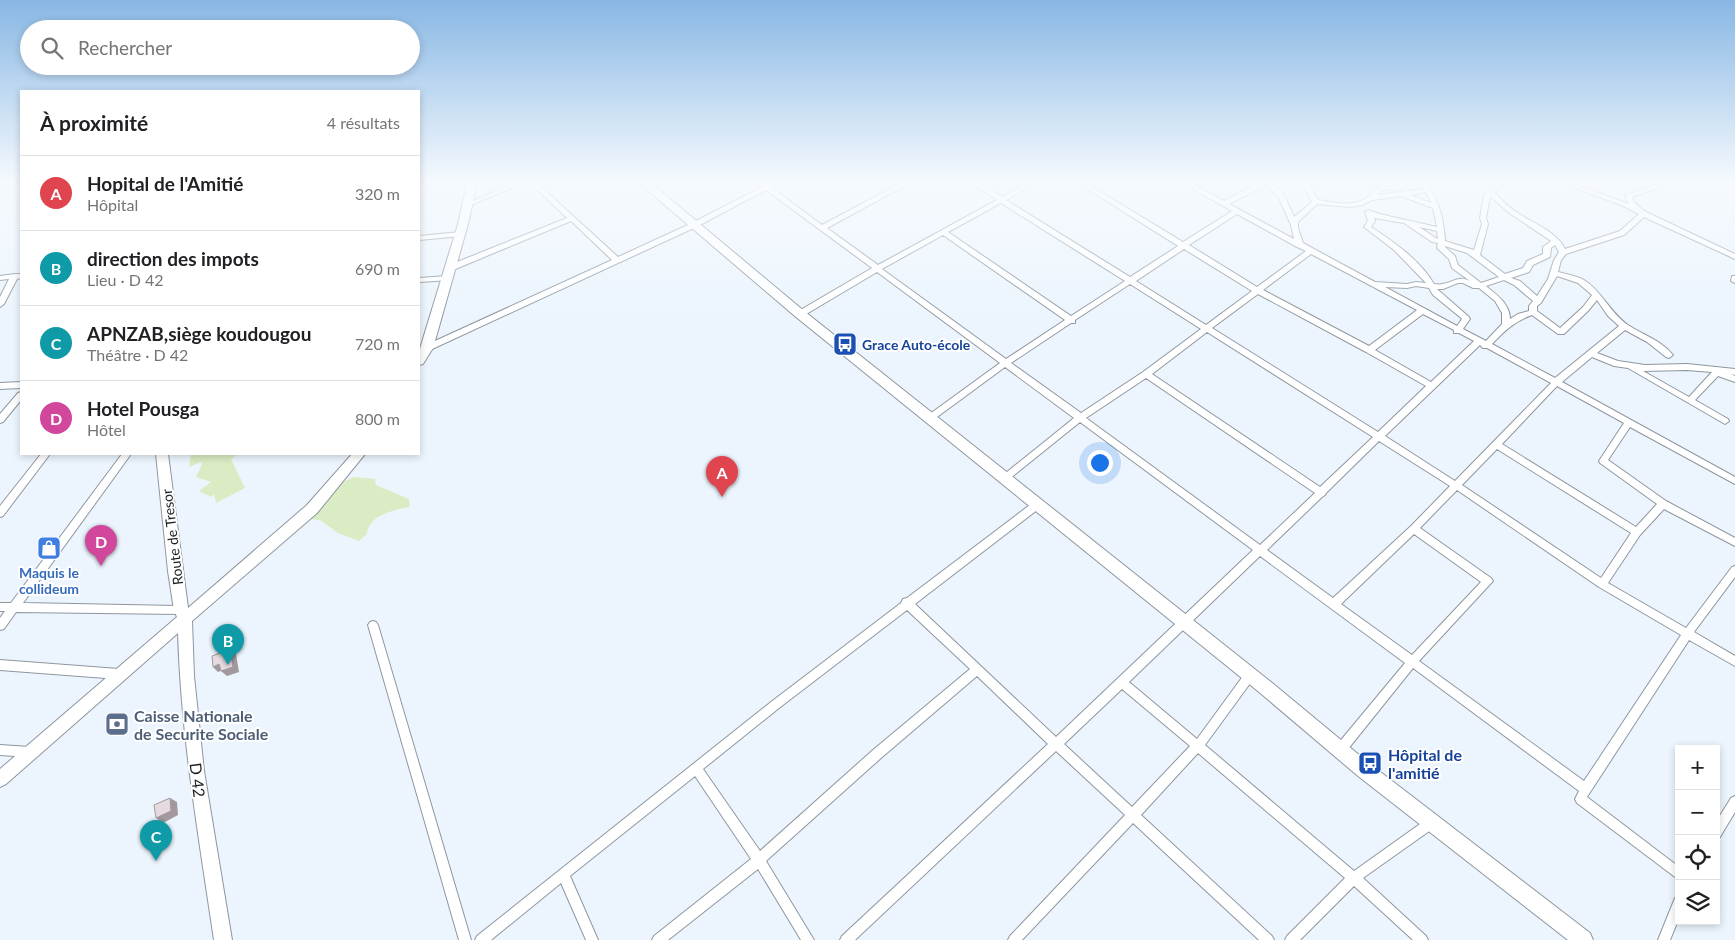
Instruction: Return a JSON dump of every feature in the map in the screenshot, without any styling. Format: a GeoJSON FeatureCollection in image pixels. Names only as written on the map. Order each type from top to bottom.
{"type":"FeatureCollection","features":[{"type":"Feature","properties":{"kind":"main road"},"geometry":{"type":"LineString","coordinates":[[696,227],[800,314],[1006,478],[1183,624],[1250,675],[1431,823],[1583,940]]}},
{"type":"Feature","properties":{"kind":"street"},"geometry":{"type":"LineString","coordinates":[[420,359],[426,348],[462,227]]}},
{"type":"Feature","properties":{"kind":"street"},"geometry":{"type":"LineString","coordinates":[[420,280],[448,273],[550,227]]}},
{"type":"Feature","properties":{"kind":"street"},"geometry":{"type":"LineString","coordinates":[[580,227],[617,260]]}},
{"type":"Feature","properties":{"kind":"street"},"geometry":{"type":"LineString","coordinates":[[426,348],[690,227]]}},
{"type":"Feature","properties":{"kind":"street"},"geometry":{"type":"LineString","coordinates":[[800,314],[876,269],[955,227]]}},
{"type":"Feature","properties":{"kind":"street"},"geometry":{"type":"LineString","coordinates":[[1045,227],[1457,486],[1602,584],[1688,632],[1735,661]]}},
{"type":"Feature","properties":{"kind":"street"},"geometry":{"type":"LineString","coordinates":[[1151,227],[1258,292],[1369,350],[1432,386]]}},
{"type":"Feature","properties":{"kind":"street"},"geometry":{"type":"LineString","coordinates":[[930,418],[1005,363],[1072,321],[1211,227]]}},
{"type":"Feature","properties":{"kind":"street"},"geometry":{"type":"LineString","coordinates":[[1267,227],[1457,331],[1556,382],[1628,424],[1735,482]]}},
{"type":"Feature","properties":{"kind":"street"},"geometry":{"type":"LineString","coordinates":[[1295,227],[1300,245]]}},
{"type":"Feature","properties":{"kind":"street"},"geometry":{"type":"LineString","coordinates":[[1367,227],[1372,233],[1397,248],[1427,278],[1430,286],[1466,319],[1457,331]]}},
{"type":"Feature","properties":{"kind":"street"},"geometry":{"type":"LineString","coordinates":[[1415,227],[1441,243],[1461,246],[1476,255],[1538,301]]}},
{"type":"Feature","properties":{"kind":"street"},"geometry":{"type":"LineString","coordinates":[[1428,227],[1440,230]]}},
{"type":"Feature","properties":{"kind":"street"},"geometry":{"type":"LineString","coordinates":[[1440,227],[1441,248],[1452,258],[1455,266],[1498,299],[1506,313],[1506,325]]}},
{"type":"Feature","properties":{"kind":"street"},"geometry":{"type":"LineString","coordinates":[[1476,255],[1484,227]]}},
{"type":"Feature","properties":{"kind":"street"},"geometry":{"type":"LineString","coordinates":[[1534,227],[1555,241],[1563,252]]}},
{"type":"Feature","properties":{"kind":"street"},"geometry":{"type":"LineString","coordinates":[[1533,312],[1533,306],[1553,278],[1557,257],[1563,252],[1622,233],[1629,227]]}},
{"type":"Feature","properties":{"kind":"street"},"geometry":{"type":"LineString","coordinates":[[1671,227],[1735,257]]}},
{"type":"Feature","properties":{"kind":"street"},"geometry":{"type":"LineString","coordinates":[[821,228],[1585,790]]}},
{"type":"Feature","properties":{"kind":"street"},"geometry":{"type":"LineString","coordinates":[[944,233],[1072,321]]}},
{"type":"Feature","properties":{"kind":"street"},"geometry":{"type":"LineString","coordinates":[[420,238],[460,234]]}},
{"type":"Feature","properties":{"kind":"street"},"geometry":{"type":"LineString","coordinates":[[1370,284],[1443,288],[1457,281],[1464,281],[1473,286],[1479,286],[1526,270],[1530,263],[1547,255],[1547,247],[1555,241]]}},
{"type":"Feature","properties":{"kind":"street"},"geometry":{"type":"LineString","coordinates":[[1006,478],[1080,418],[1146,374],[1206,328],[1258,292],[1310,251]]}},
{"type":"Feature","properties":{"kind":"street"},"geometry":{"type":"LineString","coordinates":[[1553,273],[1581,281],[1596,294],[1611,314],[1624,326],[1650,340],[1669,354]]}},
{"type":"Feature","properties":{"kind":"street"},"geometry":{"type":"LineString","coordinates":[[0,278],[18,276]]}},
{"type":"Feature","properties":{"kind":"street"},"geometry":{"type":"LineString","coordinates":[[0,304],[18,276]]}},
{"type":"Feature","properties":{"kind":"street"},"geometry":{"type":"LineString","coordinates":[[846,940],[1122,682],[1432,386],[1506,325],[1521,316],[1533,312],[1547,320],[1550,326],[1561,332],[1574,317],[1592,305],[1596,294]]}},
{"type":"Feature","properties":{"kind":"street"},"geometry":{"type":"LineString","coordinates":[[1369,350],[1421,311]]}},
{"type":"Feature","properties":{"kind":"street"},"geometry":{"type":"LineString","coordinates":[[1333,604],[1414,529],[1556,382],[1624,326]]}},
{"type":"Feature","properties":{"kind":"street"},"geometry":{"type":"LineString","coordinates":[[1592,354],[1617,364],[1707,368],[1735,372]]}},
{"type":"Feature","properties":{"kind":"street"},"geometry":{"type":"LineString","coordinates":[[1628,365],[1725,421]]}},
{"type":"Feature","properties":{"kind":"street"},"geometry":{"type":"LineString","coordinates":[[1707,368],[1735,379]]}},
{"type":"Feature","properties":{"kind":"street"},"geometry":{"type":"LineString","coordinates":[[1690,401],[1717,372]]}},
{"type":"Feature","properties":{"kind":"street"},"geometry":{"type":"LineString","coordinates":[[1146,374],[1322,492]]}},
{"type":"Feature","properties":{"kind":"street"},"geometry":{"type":"LineString","coordinates":[[0,386],[20,385]]}},
{"type":"Feature","properties":{"kind":"street"},"geometry":{"type":"LineString","coordinates":[[0,420],[20,396]]}},
{"type":"Feature","properties":{"kind":"street"},"geometry":{"type":"LineString","coordinates":[[1628,424],[1603,461],[1663,504],[1735,542]]}},
{"type":"Feature","properties":{"kind":"street"},"geometry":{"type":"LineString","coordinates":[[1497,445],[1637,532]]}},
{"type":"Feature","properties":{"kind":"street"},"geometry":{"type":"LineString","coordinates":[[0,513],[45,455]]}},
{"type":"Feature","properties":{"kind":"street"},"geometry":{"type":"LineString","coordinates":[[0,626],[126,455]]}},
{"type":"Feature","properties":{"kind":"street","name":"Route de Tresor"},"geometry":{"type":"LineString","coordinates":[[163,455],[183,615]]}},
{"type":"Feature","properties":{"kind":"street"},"geometry":{"type":"LineString","coordinates":[[0,779],[33,752],[183,615],[312,509],[358,455]]}},
{"type":"Feature","properties":{"kind":"street"},"geometry":{"type":"LineString","coordinates":[[480,940],[906,602],[1038,504]]}},
{"type":"Feature","properties":{"kind":"street"},"geometry":{"type":"LineString","coordinates":[[1602,584],[1637,532],[1663,504]]}},
{"type":"Feature","properties":{"kind":"street"},"geometry":{"type":"LineString","coordinates":[[1340,750],[1412,662],[1488,581],[1414,529]]}},
{"type":"Feature","properties":{"kind":"street"},"geometry":{"type":"LineString","coordinates":[[1675,871],[1581,799],[1688,632],[1735,570]]}},
{"type":"Feature","properties":{"kind":"street"},"geometry":{"type":"LineString","coordinates":[[906,602],[1054,744],[1268,940]]}},
{"type":"Feature","properties":{"kind":"street"},"geometry":{"type":"LineString","coordinates":[[0,607],[183,615]]}},
{"type":"Feature","properties":{"kind":"street","name":"D 42"},"geometry":{"type":"LineString","coordinates":[[183,615],[196,771],[223,940]]}},
{"type":"Feature","properties":{"kind":"street"},"geometry":{"type":"LineString","coordinates":[[373,625],[465,940]]}},
{"type":"Feature","properties":{"kind":"street"},"geometry":{"type":"LineString","coordinates":[[0,665],[119,674]]}},
{"type":"Feature","properties":{"kind":"street"},"geometry":{"type":"LineString","coordinates":[[658,940],[759,860],[877,754],[977,670]]}},
{"type":"Feature","properties":{"kind":"street"},"geometry":{"type":"LineString","coordinates":[[1014,940],[1198,746],[1250,675]]}},
{"type":"Feature","properties":{"kind":"street"},"geometry":{"type":"LineString","coordinates":[[1122,682],[1354,878],[1422,940]]}},
{"type":"Feature","properties":{"kind":"street"},"geometry":{"type":"LineString","coordinates":[[0,750],[33,752]]}},
{"type":"Feature","properties":{"kind":"street"},"geometry":{"type":"LineString","coordinates":[[696,768],[759,860],[808,940]]}},
{"type":"Feature","properties":{"kind":"street"},"geometry":{"type":"LineString","coordinates":[[1720,826],[1735,802]]}},
{"type":"Feature","properties":{"kind":"street"},"geometry":{"type":"LineString","coordinates":[[1291,940],[1354,878],[1431,823]]}},
{"type":"Feature","properties":{"kind":"street"},"geometry":{"type":"LineString","coordinates":[[563,874],[592,940]]}},
{"type":"Feature","properties":{"kind":"street"},"geometry":{"type":"LineString","coordinates":[[1664,940],[1675,912]]}},
{"type":"Feature","properties":{"kind":"green space"},"geometry":{"type":"Polygon","coordinates":[[[191,455],[237,455],[231,459],[245,488],[216,503],[214,494],[211,497],[199,491],[211,482],[196,477],[202,464],[201,462],[189,467],[191,455]]]}},
{"type":"Feature","properties":{"kind":"green space"},"geometry":{"type":"Polygon","coordinates":[[[354,477],[375,479],[376,485],[409,499],[410,507],[383,514],[377,518],[372,522],[367,534],[359,541],[338,533],[320,520],[309,519],[343,482],[354,477]]]}},
{"type":"Feature","properties":{"kind":"building"},"geometry":{"type":"Polygon","coordinates":[[[230,649],[233,667],[221,671],[219,664],[213,667],[212,656],[230,649]]]}},
{"type":"Feature","properties":{"kind":"building"},"geometry":{"type":"Polygon","coordinates":[[[170,798],[171,811],[156,818],[154,805],[170,798]]]}},
{"type":"Feature","properties":{"kind":"place","name":"Grace Auto-école"},"geometry":{"type":"Point","coordinates":[845,344]}},
{"type":"Feature","properties":{"kind":"place","name":"Hopital de l'Amitié"},"geometry":{"type":"Point","coordinates":[722,497]}},
{"type":"Feature","properties":{"kind":"place","name":"Maquis le collideum"},"geometry":{"type":"Point","coordinates":[49,548]}},
{"type":"Feature","properties":{"kind":"place","name":"Hotel Pousga"},"geometry":{"type":"Point","coordinates":[101,566]}},
{"type":"Feature","properties":{"kind":"place","name":"direction des impots"},"geometry":{"type":"Point","coordinates":[228,665]}},
{"type":"Feature","properties":{"kind":"place","name":"Caisse Nationale de Securite Sociale"},"geometry":{"type":"Point","coordinates":[117,724]}},
{"type":"Feature","properties":{"kind":"place","name":"Hôpital de l'amitié"},"geometry":{"type":"Point","coordinates":[1370,763]}},
{"type":"Feature","properties":{"kind":"place","name":"APNZAB,siège koudougou"},"geometry":{"type":"Point","coordinates":[156,861]}}]}
